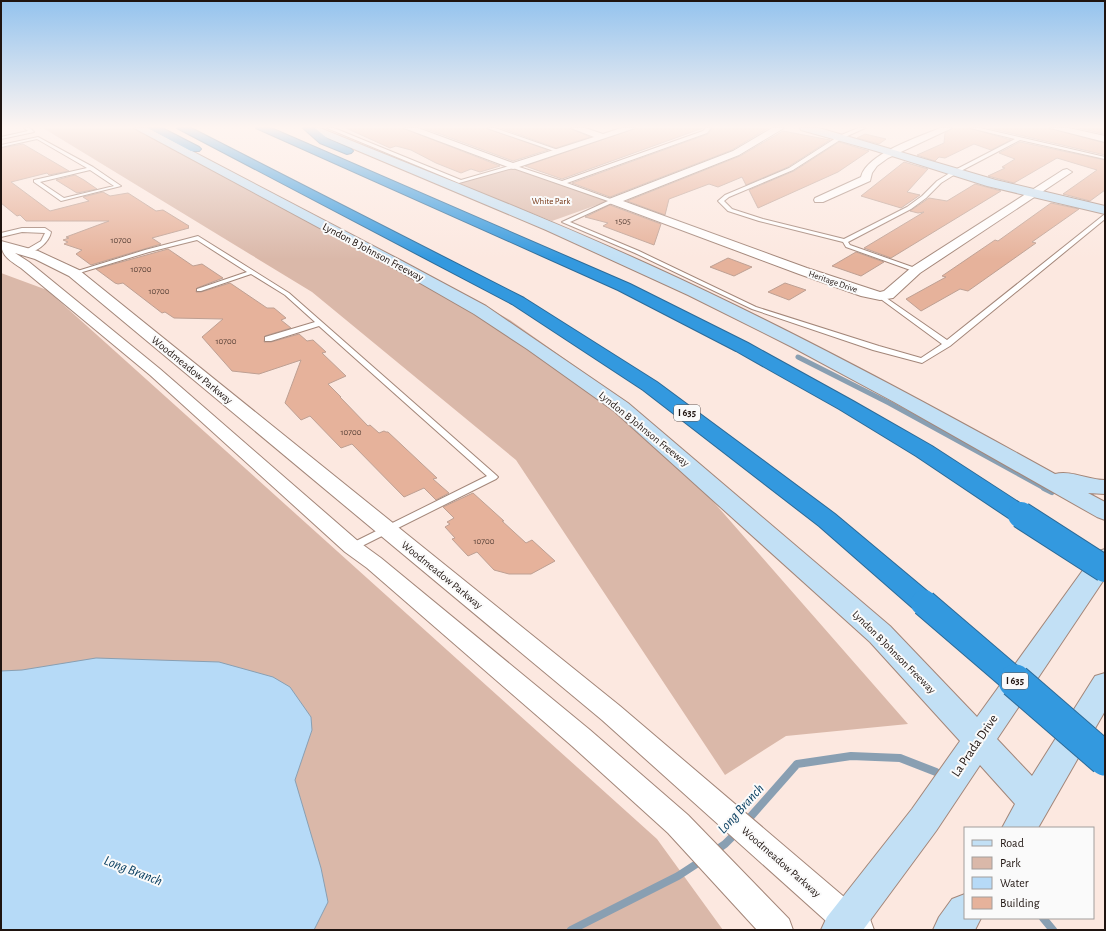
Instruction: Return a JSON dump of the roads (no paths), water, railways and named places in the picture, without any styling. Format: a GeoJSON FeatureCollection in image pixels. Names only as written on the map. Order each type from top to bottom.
{"type":"FeatureCollection","features":[{"type":"Feature","properties":{"kind":"highway","name":"Lyndon B Johnson Freeway"},"geometry":{"type":"LineString","coordinates":[[266,171],[518,301],[650,386],[827,520],[1105,759]]}},
{"type":"Feature","properties":{"kind":"highway"},"geometry":{"type":"LineString","coordinates":[[360,171],[624,287],[742,347],[846,405],[924,451],[1105,569]]}},
{"type":"Feature","properties":{"kind":"highway"},"geometry":{"type":"LineString","coordinates":[[393,171],[559,244],[624,287]]}},
{"type":"Feature","properties":{"kind":"main road","name":"Lyndon B Johnson Freeway"},"geometry":{"type":"LineString","coordinates":[[222,171],[404,267],[480,310],[533,345],[621,407],[880,634],[978,740],[1026,815]]}},
{"type":"Feature","properties":{"kind":"main road"},"geometry":{"type":"LineString","coordinates":[[416,171],[512,210],[692,291],[842,365],[1024,465],[1105,512]]}},
{"type":"Feature","properties":{"kind":"main road"},"geometry":{"type":"LineString","coordinates":[[955,172],[1033,193],[1105,210]]}},
{"type":"Feature","properties":{"kind":"main road"},"geometry":{"type":"LineString","coordinates":[[1024,465],[1060,478],[1095,487],[1105,487]]}},
{"type":"Feature","properties":{"kind":"main road","name":"La Prada Drive"},"geometry":{"type":"LineString","coordinates":[[849,926],[1105,558]]}},
{"type":"Feature","properties":{"kind":"main road"},"geometry":{"type":"LineString","coordinates":[[1026,815],[1105,685]]}},
{"type":"Feature","properties":{"kind":"main road"},"geometry":{"type":"LineString","coordinates":[[952,930],[964,913]]}},
{"type":"Feature","properties":{"kind":"street"},"geometry":{"type":"LineString","coordinates":[[613,201],[689,171]]}},
{"type":"Feature","properties":{"kind":"street"},"geometry":{"type":"LineString","coordinates":[[819,200],[858,183],[866,178],[868,171]]}},
{"type":"Feature","properties":{"kind":"street"},"geometry":{"type":"LineString","coordinates":[[880,296],[888,295],[916,270],[1067,172]]}},
{"type":"Feature","properties":{"kind":"street","name":"Heritage Drive"},"geometry":{"type":"LineString","coordinates":[[613,201],[803,271],[866,293],[880,296]]}},
{"type":"Feature","properties":{"kind":"street","name":"Woodmeadow Parkway"},"geometry":{"type":"LineString","coordinates":[[5,247],[26,252],[74,273],[611,713],[711,799],[849,926]]}},
{"type":"Feature","properties":{"kind":"street","name":"Woodmeadow Parkway"},"geometry":{"type":"LineString","coordinates":[[5,247],[10,256],[25,265],[155,372],[352,547],[374,563],[581,738],[678,824],[778,930]]}},
{"type":"Feature","properties":{"kind":"lane"},"geometry":{"type":"LineString","coordinates":[[77,171],[36,181],[63,200],[118,186],[96,171]]}},
{"type":"Feature","properties":{"kind":"lane"},"geometry":{"type":"LineString","coordinates":[[435,171],[461,182],[496,171]]}},
{"type":"Feature","properties":{"kind":"lane"},"geometry":{"type":"LineString","coordinates":[[529,171],[613,201]]}},
{"type":"Feature","properties":{"kind":"lane"},"geometry":{"type":"LineString","coordinates":[[562,183],[594,171]]}},
{"type":"Feature","properties":{"kind":"lane"},"geometry":{"type":"LineString","coordinates":[[787,171],[726,196],[721,201],[730,210],[761,220],[845,241],[909,208],[924,197],[939,182],[955,172]]}},
{"type":"Feature","properties":{"kind":"lane"},"geometry":{"type":"LineString","coordinates":[[613,201],[565,222],[637,252],[754,308],[855,342],[922,361],[947,344],[1105,216]]}},
{"type":"Feature","properties":{"kind":"lane"},"geometry":{"type":"LineString","coordinates":[[1,234],[22,230],[45,230],[48,232],[48,236],[44,241],[26,252]]}},
{"type":"Feature","properties":{"kind":"lane"},"geometry":{"type":"LineString","coordinates":[[74,273],[147,251],[198,238],[287,294],[493,477],[352,547]]}},
{"type":"Feature","properties":{"kind":"lane"},"geometry":{"type":"LineString","coordinates":[[845,241],[848,246],[916,270]]}},
{"type":"Feature","properties":{"kind":"lane"},"geometry":{"type":"LineString","coordinates":[[199,290],[252,272]]}},
{"type":"Feature","properties":{"kind":"lane"},"geometry":{"type":"LineString","coordinates":[[880,296],[947,344]]}},
{"type":"Feature","properties":{"kind":"lane"},"geometry":{"type":"LineString","coordinates":[[268,338],[320,323]]}},
{"type":"Feature","properties":{"kind":"water"},"geometry":{"type":"Polygon","coordinates":[[[96,658],[219,662],[273,677],[290,687],[311,717],[312,730],[295,780],[321,868],[328,902],[314,930],[1,930],[1,671],[22,670],[96,658]]]}},
{"type":"Feature","properties":{"kind":"waterway"},"geometry":{"type":"LineString","coordinates":[[798,357],[889,403],[1046,489]]}},
{"type":"Feature","properties":{"kind":"waterway"},"geometry":{"type":"LineString","coordinates":[[1046,489],[1052,492]]}},
{"type":"Feature","properties":{"kind":"waterway","name":"Long Branch"},"geometry":{"type":"LineString","coordinates":[[745,823],[797,764],[851,756],[900,758],[936,772]]}},
{"type":"Feature","properties":{"kind":"waterway","name":"Long Branch"},"geometry":{"type":"LineString","coordinates":[[715,851],[725,844],[737,832]]}},
{"type":"Feature","properties":{"kind":"waterway","name":"Long Branch"},"geometry":{"type":"LineString","coordinates":[[571,930],[678,876],[701,861]]}},
{"type":"Feature","properties":{"kind":"waterway","name":"Long Branch"},"geometry":{"type":"LineString","coordinates":[[1044,919],[1053,930]]}},
{"type":"Feature","properties":{"kind":"park label","name":"White Park"},"geometry":{"type":"Point","coordinates":[551,201]}}]}
